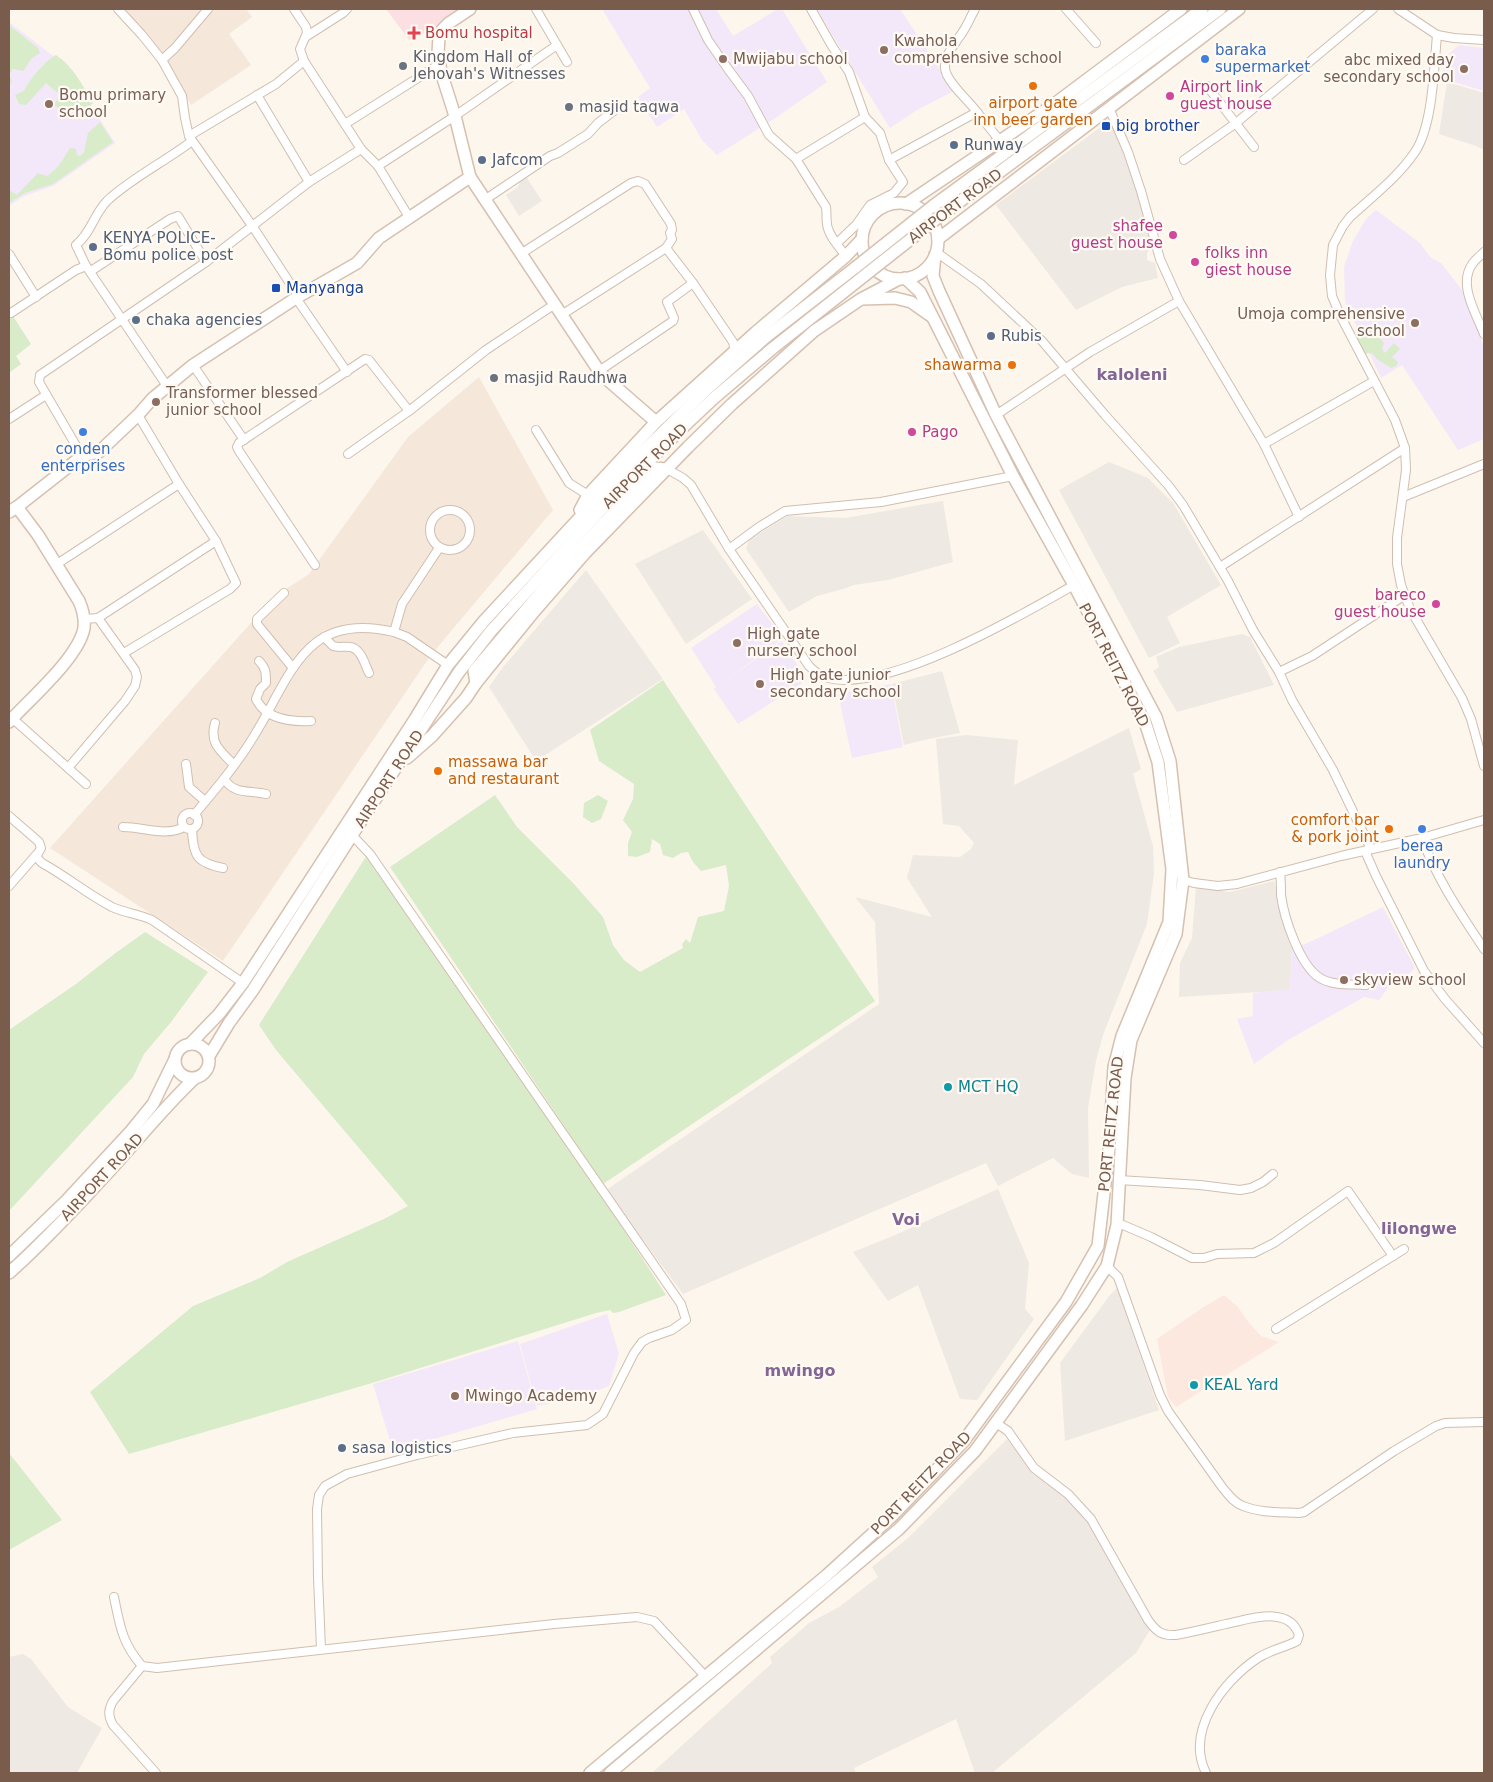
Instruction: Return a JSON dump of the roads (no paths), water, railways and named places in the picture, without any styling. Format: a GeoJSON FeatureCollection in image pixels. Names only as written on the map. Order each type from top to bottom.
{"type":"FeatureCollection","features":[{"type":"Feature","properties":{"kind":"main road"},"geometry":{"type":"LineString","coordinates":[[470,9],[442,30],[438,44],[440,64],[470,177],[563,314],[591,361],[599,371],[656,422]]}},
{"type":"Feature","properties":{"kind":"main road"},"geometry":{"type":"LineString","coordinates":[[906,204],[1054,105],[1181,9]]}},
{"type":"Feature","properties":{"kind":"main road","name":"AIRPORT ROAD"},"geometry":{"type":"LineString","coordinates":[[209,1056],[396,766],[459,672],[491,631],[675,428],[706,390],[790,318],[934,206],[1199,16],[1220,9]]}},
{"type":"Feature","properties":{"kind":"main road"},"geometry":{"type":"LineString","coordinates":[[938,238],[1239,9]]}},
{"type":"Feature","properties":{"kind":"main road"},"geometry":{"type":"LineString","coordinates":[[10,720],[71,655],[82,637],[84,619],[79,601],[57,564],[13,509],[82,456],[99,452],[152,399],[193,366],[297,298],[357,263],[379,238],[470,177]]}},
{"type":"Feature","properties":{"kind":"main road"},"geometry":{"type":"LineString","coordinates":[[571,527],[588,495],[656,422],[846,256],[862,239],[869,220],[878,211],[890,205],[906,204],[918,208],[928,216],[935,226],[938,238],[934,276],[939,291],[996,415],[1156,717],[1170,761],[1183,880],[1176,934],[1131,1040],[1125,1078],[1117,1225],[1107,1266],[1082,1305],[975,1451],[899,1529],[610,1773]]}},
{"type":"Feature","properties":{"kind":"main road"},"geometry":{"type":"LineString","coordinates":[[862,239],[864,252],[874,269],[886,276],[902,279]]}},
{"type":"Feature","properties":{"kind":"main road"},"geometry":{"type":"LineString","coordinates":[[396,766],[432,736],[466,698],[532,614],[586,552],[732,404],[814,331],[861,299],[902,279],[920,273],[936,254]]}},
{"type":"Feature","properties":{"kind":"main road","name":"PORT REITZ ROAD"},"geometry":{"type":"LineString","coordinates":[[590,1773],[827,1575],[893,1515],[964,1442],[1066,1302],[1098,1246],[1109,1149],[1114,1067],[1122,1036],[1169,922],[1172,869],[1158,762],[1145,722],[1074,585],[1013,476],[920,292],[902,279]]}},
{"type":"Feature","properties":{"kind":"main road"},"geometry":{"type":"LineString","coordinates":[[861,299],[895,298],[911,302],[932,317]]}},
{"type":"Feature","properties":{"kind":"main road","name":"AIRPORT ROAD"},"geometry":{"type":"LineString","coordinates":[[190,1044],[219,1014],[244,983],[416,719],[448,665],[500,603],[622,472],[675,428]]}},
{"type":"Feature","properties":{"kind":"main road"},"geometry":{"type":"LineString","coordinates":[[190,1044],[199,1045],[209,1056],[209,1066],[206,1071],[199,1077],[194,1078],[185,1077],[180,1074],[174,1061],[177,1052],[185,1045],[190,1044]]}},
{"type":"Feature","properties":{"kind":"main road","name":"AIRPORT ROAD"},"geometry":{"type":"LineString","coordinates":[[9,1256],[66,1201],[131,1131],[153,1104],[174,1061]]}},
{"type":"Feature","properties":{"kind":"main road","name":"AIRPORT ROAD"},"geometry":{"type":"LineString","coordinates":[[9,1273],[29,1256],[104,1177],[194,1078]]}},
{"type":"Feature","properties":{"kind":"street"},"geometry":{"type":"LineString","coordinates":[[118,9],[162,60],[182,96],[185,118],[191,139],[253,227],[297,298],[347,372]]}},
{"type":"Feature","properties":{"kind":"street"},"geometry":{"type":"LineString","coordinates":[[162,60],[175,48],[208,9]]}},
{"type":"Feature","properties":{"kind":"street"},"geometry":{"type":"LineString","coordinates":[[294,9],[306,26],[307,36]]}},
{"type":"Feature","properties":{"kind":"street"},"geometry":{"type":"LineString","coordinates":[[347,9],[307,36],[300,49],[304,60],[361,149],[378,166],[409,217]]}},
{"type":"Feature","properties":{"kind":"street"},"geometry":{"type":"LineString","coordinates":[[536,9],[567,62]]}},
{"type":"Feature","properties":{"kind":"street"},"geometry":{"type":"LineString","coordinates":[[812,9],[849,72],[865,117],[880,133],[890,160],[903,182],[894,193],[870,205],[856,225],[836,243]]}},
{"type":"Feature","properties":{"kind":"street"},"geometry":{"type":"LineString","coordinates":[[975,9],[950,50],[945,67],[947,75],[1000,141]]}},
{"type":"Feature","properties":{"kind":"street"},"geometry":{"type":"LineString","coordinates":[[1066,9],[1096,43]]}},
{"type":"Feature","properties":{"kind":"street"},"geometry":{"type":"LineString","coordinates":[[1184,160],[1236,123],[1373,9]]}},
{"type":"Feature","properties":{"kind":"street"},"geometry":{"type":"LineString","coordinates":[[1398,9],[1437,34],[1454,38],[1484,40]]}},
{"type":"Feature","properties":{"kind":"street"},"geometry":{"type":"LineString","coordinates":[[695,10],[708,40],[748,96],[769,135],[796,159],[826,207],[829,232],[846,256]]}},
{"type":"Feature","properties":{"kind":"street"},"geometry":{"type":"LineString","coordinates":[[1437,34],[1429,112],[1425,130],[1416,151],[1343,226],[1333,245],[1330,275],[1332,296],[1340,317],[1395,420],[1405,448],[1406,470],[1396,538],[1397,564],[1401,585],[1410,609],[1462,698],[1471,719],[1484,766]]}},
{"type":"Feature","properties":{"kind":"street"},"geometry":{"type":"LineString","coordinates":[[378,166],[557,46]]}},
{"type":"Feature","properties":{"kind":"street"},"geometry":{"type":"LineString","coordinates":[[167,386],[88,268],[76,245],[84,239],[102,206],[118,192],[191,139],[284,78],[304,60]]}},
{"type":"Feature","properties":{"kind":"street"},"geometry":{"type":"LineString","coordinates":[[345,124],[440,64]]}},
{"type":"Feature","properties":{"kind":"street"},"geometry":{"type":"LineString","coordinates":[[1207,86],[1254,147]]}},
{"type":"Feature","properties":{"kind":"street"},"geometry":{"type":"LineString","coordinates":[[256,95],[309,182]]}},
{"type":"Feature","properties":{"kind":"street"},"geometry":{"type":"LineString","coordinates":[[1109,108],[1128,152],[1160,259],[1180,301],[1264,444],[1299,517]]}},
{"type":"Feature","properties":{"kind":"street"},"geometry":{"type":"LineString","coordinates":[[486,199],[550,156],[588,134],[598,123],[615,110]]}},
{"type":"Feature","properties":{"kind":"street"},"geometry":{"type":"LineString","coordinates":[[890,160],[977,112]]}},
{"type":"Feature","properties":{"kind":"street"},"geometry":{"type":"LineString","coordinates":[[796,159],[865,117]]}},
{"type":"Feature","properties":{"kind":"street"},"geometry":{"type":"LineString","coordinates":[[82,456],[39,382],[40,375],[206,262],[309,182],[361,149]]}},
{"type":"Feature","properties":{"kind":"street"},"geometry":{"type":"LineString","coordinates":[[522,253],[631,183],[638,181],[645,184],[671,224],[672,230],[670,234],[672,239],[666,248],[563,314]]}},
{"type":"Feature","properties":{"kind":"street"},"geometry":{"type":"LineString","coordinates":[[11,313],[76,270],[88,268],[178,216],[206,262]]}},
{"type":"Feature","properties":{"kind":"street"},"geometry":{"type":"LineString","coordinates":[[666,248],[693,283],[732,342],[735,352]]}},
{"type":"Feature","properties":{"kind":"street"},"geometry":{"type":"LineString","coordinates":[[1484,252],[1472,264],[1467,291],[1484,334]]}},
{"type":"Feature","properties":{"kind":"street"},"geometry":{"type":"LineString","coordinates":[[9,254],[36,297]]}},
{"type":"Feature","properties":{"kind":"street"},"geometry":{"type":"LineString","coordinates":[[936,254],[988,290],[1042,341],[1168,485],[1183,505],[1220,567],[1253,630],[1279,672],[1292,700],[1333,770],[1368,850],[1376,876],[1424,970],[1445,999],[1484,1043]]}},
{"type":"Feature","properties":{"kind":"street"},"geometry":{"type":"LineString","coordinates":[[599,371],[672,321],[674,318],[667,302],[693,283]]}},
{"type":"Feature","properties":{"kind":"street"},"geometry":{"type":"LineString","coordinates":[[996,415],[1066,368],[1180,301]]}},
{"type":"Feature","properties":{"kind":"street"},"geometry":{"type":"LineString","coordinates":[[348,454],[409,411],[486,350],[555,304]]}},
{"type":"Feature","properties":{"kind":"street"},"geometry":{"type":"LineString","coordinates":[[315,565],[239,451],[237,447],[239,443],[367,359],[409,411]]}},
{"type":"Feature","properties":{"kind":"street"},"geometry":{"type":"LineString","coordinates":[[193,366],[244,440]]}},
{"type":"Feature","properties":{"kind":"street"},"geometry":{"type":"LineString","coordinates":[[1264,444],[1374,381]]}},
{"type":"Feature","properties":{"kind":"street"},"geometry":{"type":"LineString","coordinates":[[9,419],[46,395]]}},
{"type":"Feature","properties":{"kind":"street"},"geometry":{"type":"LineString","coordinates":[[124,653],[234,586],[236,582],[216,541],[178,484],[138,415]]}},
{"type":"Feature","properties":{"kind":"street"},"geometry":{"type":"LineString","coordinates":[[536,430],[569,483],[588,495]]}},
{"type":"Feature","properties":{"kind":"street"},"geometry":{"type":"LineString","coordinates":[[1220,567],[1405,448]]}},
{"type":"Feature","properties":{"kind":"street"},"geometry":{"type":"LineString","coordinates":[[1403,497],[1484,464]]}},
{"type":"Feature","properties":{"kind":"street"},"geometry":{"type":"LineString","coordinates":[[667,469],[691,485],[730,549],[808,666],[828,678],[845,680],[902,669],[954,648],[1027,612],[1074,585]]}},
{"type":"Feature","properties":{"kind":"street"},"geometry":{"type":"LineString","coordinates":[[730,549],[784,511],[881,502],[1013,476]]}},
{"type":"Feature","properties":{"kind":"street"},"geometry":{"type":"LineString","coordinates":[[57,564],[178,484]]}},
{"type":"Feature","properties":{"kind":"street"},"geometry":{"type":"LineString","coordinates":[[444,510],[457,510],[463,513],[470,524],[469,536],[466,542],[456,549],[439,548],[431,536],[431,523],[434,518],[444,510]]}},
{"type":"Feature","properties":{"kind":"street"},"geometry":{"type":"LineString","coordinates":[[84,619],[98,618],[216,541]]}},
{"type":"Feature","properties":{"kind":"street"},"geometry":{"type":"LineString","coordinates":[[394,632],[405,599],[439,548]]}},
{"type":"Feature","properties":{"kind":"street"},"geometry":{"type":"LineString","coordinates":[[284,593],[257,619],[257,624],[293,668]]}},
{"type":"Feature","properties":{"kind":"street"},"geometry":{"type":"LineString","coordinates":[[1279,672],[1312,656],[1405,595]]}},
{"type":"Feature","properties":{"kind":"street"},"geometry":{"type":"LineString","coordinates":[[68,768],[125,701],[135,686],[137,675],[124,653],[98,618]]}},
{"type":"Feature","properties":{"kind":"street"},"geometry":{"type":"LineString","coordinates":[[194,814],[234,765],[305,651],[324,637],[337,631],[357,627],[394,632],[407,638],[448,665]]}},
{"type":"Feature","properties":{"kind":"street"},"geometry":{"type":"LineString","coordinates":[[324,637],[333,646],[355,648],[369,674]]}},
{"type":"Feature","properties":{"kind":"street"},"geometry":{"type":"LineString","coordinates":[[260,660],[265,667],[266,683],[256,699],[267,714],[287,720],[312,721]]}},
{"type":"Feature","properties":{"kind":"street"},"geometry":{"type":"LineString","coordinates":[[10,720],[86,784]]}},
{"type":"Feature","properties":{"kind":"street"},"geometry":{"type":"LineString","coordinates":[[215,723],[213,740],[234,765]]}},
{"type":"Feature","properties":{"kind":"street"},"geometry":{"type":"LineString","coordinates":[[186,764],[189,787],[205,801]]}},
{"type":"Feature","properties":{"kind":"street"},"geometry":{"type":"LineString","coordinates":[[224,779],[233,789],[266,794]]}},
{"type":"Feature","properties":{"kind":"street"},"geometry":{"type":"LineString","coordinates":[[194,814],[188,813],[183,816],[181,822],[188,828],[194,849],[200,860],[205,864],[223,868]]}},
{"type":"Feature","properties":{"kind":"street"},"geometry":{"type":"LineString","coordinates":[[123,827],[176,832],[198,824],[194,814]]}},
{"type":"Feature","properties":{"kind":"street"},"geometry":{"type":"LineString","coordinates":[[9,816],[40,843],[37,854],[9,886]]}},
{"type":"Feature","properties":{"kind":"street"},"geometry":{"type":"LineString","coordinates":[[1183,880],[1218,886],[1237,884],[1422,838],[1484,820]]}},
{"type":"Feature","properties":{"kind":"street"},"geometry":{"type":"LineString","coordinates":[[321,1649],[317,1509],[319,1495],[325,1486],[347,1474],[417,1455],[513,1433],[587,1425],[603,1414],[634,1353],[642,1342],[672,1330],[686,1320],[681,1304],[370,854],[352,835]]}},
{"type":"Feature","properties":{"kind":"street"},"geometry":{"type":"LineString","coordinates":[[1422,838],[1432,864],[1446,890],[1484,949]]}},
{"type":"Feature","properties":{"kind":"street"},"geometry":{"type":"LineString","coordinates":[[37,854],[36,858],[38,860],[93,896],[124,912],[142,915],[152,920],[244,983]]}},
{"type":"Feature","properties":{"kind":"street"},"geometry":{"type":"LineString","coordinates":[[1280,872],[1281,896],[1285,913],[1300,955],[1307,966],[1320,978],[1329,982],[1366,985]]}},
{"type":"Feature","properties":{"kind":"street"},"geometry":{"type":"LineString","coordinates":[[1119,1180],[1200,1185],[1240,1190],[1251,1188],[1273,1174]]}},
{"type":"Feature","properties":{"kind":"street"},"geometry":{"type":"LineString","coordinates":[[1117,1225],[1123,1225],[1151,1237],[1192,1258],[1204,1258],[1218,1254],[1254,1253],[1274,1243],[1348,1191],[1393,1256]]}},
{"type":"Feature","properties":{"kind":"street"},"geometry":{"type":"LineString","coordinates":[[1276,1329],[1404,1249]]}},
{"type":"Feature","properties":{"kind":"street"},"geometry":{"type":"LineString","coordinates":[[1107,1266],[1118,1277],[1152,1377],[1168,1411],[1229,1496],[1243,1506],[1269,1511],[1304,1512],[1394,1451],[1436,1426],[1445,1423],[1484,1422]]}},
{"type":"Feature","properties":{"kind":"street"},"geometry":{"type":"LineString","coordinates":[[996,1422],[1008,1431],[1034,1468],[1068,1494],[1091,1519],[1148,1620],[1158,1632],[1168,1636],[1176,1635],[1270,1616],[1288,1621],[1298,1630],[1299,1635],[1296,1641],[1257,1659],[1239,1674],[1212,1706],[1204,1722],[1200,1739],[1201,1758],[1206,1773]]}},
{"type":"Feature","properties":{"kind":"street"},"geometry":{"type":"LineString","coordinates":[[114,1597],[126,1644],[142,1666],[172,1668],[321,1649],[637,1617],[654,1621],[706,1677]]}},
{"type":"Feature","properties":{"kind":"street"},"geometry":{"type":"LineString","coordinates":[[142,1666],[113,1701],[110,1708],[110,1719],[156,1773]]}},
{"type":"Feature","properties":{"kind":"place","name":"Bomu hospital"},"geometry":{"type":"Point","coordinates":[414,33]}},
{"type":"Feature","properties":{"kind":"place","name":"Kwahola comprehensive school"},"geometry":{"type":"Point","coordinates":[884,50]}},
{"type":"Feature","properties":{"kind":"place","name":"Mwijabu school"},"geometry":{"type":"Point","coordinates":[723,59]}},
{"type":"Feature","properties":{"kind":"place","name":"baraka supermarket"},"geometry":{"type":"Point","coordinates":[1205,59]}},
{"type":"Feature","properties":{"kind":"place","name":"Kingdom Hall of Jehovah's Witnesses"},"geometry":{"type":"Point","coordinates":[403,66]}},
{"type":"Feature","properties":{"kind":"place","name":"abc mixed day secondary school"},"geometry":{"type":"Point","coordinates":[1464,69]}},
{"type":"Feature","properties":{"kind":"place","name":"airport gate inn beer garden"},"geometry":{"type":"Point","coordinates":[1033,86]}},
{"type":"Feature","properties":{"kind":"place","name":"Airport link guest house"},"geometry":{"type":"Point","coordinates":[1170,96]}},
{"type":"Feature","properties":{"kind":"place","name":"Bomu primary school"},"geometry":{"type":"Point","coordinates":[49,104]}},
{"type":"Feature","properties":{"kind":"place","name":"masjid taqwa"},"geometry":{"type":"Point","coordinates":[569,107]}},
{"type":"Feature","properties":{"kind":"place","name":"big brother"},"geometry":{"type":"Point","coordinates":[1106,126]}},
{"type":"Feature","properties":{"kind":"place","name":"Runway"},"geometry":{"type":"Point","coordinates":[954,145]}},
{"type":"Feature","properties":{"kind":"place","name":"Jafcom"},"geometry":{"type":"Point","coordinates":[482,160]}},
{"type":"Feature","properties":{"kind":"place","name":"shafee guest house"},"geometry":{"type":"Point","coordinates":[1173,235]}},
{"type":"Feature","properties":{"kind":"place","name":"KENYA POLICE- Bomu police post"},"geometry":{"type":"Point","coordinates":[93,247]}},
{"type":"Feature","properties":{"kind":"place","name":"folks inn giest house"},"geometry":{"type":"Point","coordinates":[1195,262]}},
{"type":"Feature","properties":{"kind":"place","name":"Manyanga"},"geometry":{"type":"Point","coordinates":[276,288]}},
{"type":"Feature","properties":{"kind":"place","name":"chaka agencies"},"geometry":{"type":"Point","coordinates":[136,320]}},
{"type":"Feature","properties":{"kind":"place","name":"Umoja comprehensive school"},"geometry":{"type":"Point","coordinates":[1415,323]}},
{"type":"Feature","properties":{"kind":"place","name":"Rubis"},"geometry":{"type":"Point","coordinates":[991,336]}},
{"type":"Feature","properties":{"kind":"place","name":"shawarma"},"geometry":{"type":"Point","coordinates":[1012,365]}},
{"type":"Feature","properties":{"kind":"place","name":"masjid Raudhwa"},"geometry":{"type":"Point","coordinates":[494,378]}},
{"type":"Feature","properties":{"kind":"place","name":"Transformer blessed junior school"},"geometry":{"type":"Point","coordinates":[156,402]}},
{"type":"Feature","properties":{"kind":"place","name":"conden enterprises"},"geometry":{"type":"Point","coordinates":[83,432]}},
{"type":"Feature","properties":{"kind":"place","name":"Pago"},"geometry":{"type":"Point","coordinates":[912,432]}},
{"type":"Feature","properties":{"kind":"place","name":"bareco guest house"},"geometry":{"type":"Point","coordinates":[1436,604]}},
{"type":"Feature","properties":{"kind":"place","name":"High gate nursery school"},"geometry":{"type":"Point","coordinates":[737,643]}},
{"type":"Feature","properties":{"kind":"place","name":"High gate junior secondary school"},"geometry":{"type":"Point","coordinates":[760,684]}},
{"type":"Feature","properties":{"kind":"place","name":"massawa bar and restaurant"},"geometry":{"type":"Point","coordinates":[438,771]}},
{"type":"Feature","properties":{"kind":"place","name":"comfort bar & pork joint"},"geometry":{"type":"Point","coordinates":[1389,829]}},
{"type":"Feature","properties":{"kind":"place","name":"berea laundry"},"geometry":{"type":"Point","coordinates":[1422,829]}},
{"type":"Feature","properties":{"kind":"place","name":"skyview school"},"geometry":{"type":"Point","coordinates":[1344,980]}},
{"type":"Feature","properties":{"kind":"place","name":"MCT HQ"},"geometry":{"type":"Point","coordinates":[948,1087]}},
{"type":"Feature","properties":{"kind":"place","name":"KEAL Yard"},"geometry":{"type":"Point","coordinates":[1194,1385]}},
{"type":"Feature","properties":{"kind":"place","name":"Mwingo Academy"},"geometry":{"type":"Point","coordinates":[455,1396]}},
{"type":"Feature","properties":{"kind":"place","name":"sasa logistics"},"geometry":{"type":"Point","coordinates":[342,1448]}},
{"type":"Feature","properties":{"kind":"district","name":"kaloleni"},"geometry":{"type":"Point","coordinates":[1132,374]}},
{"type":"Feature","properties":{"kind":"district","name":"Voi"},"geometry":{"type":"Point","coordinates":[906,1219]}},
{"type":"Feature","properties":{"kind":"district","name":"lilongwe"},"geometry":{"type":"Point","coordinates":[1419,1228]}},
{"type":"Feature","properties":{"kind":"district","name":"mwingo"},"geometry":{"type":"Point","coordinates":[800,1370]}}]}
